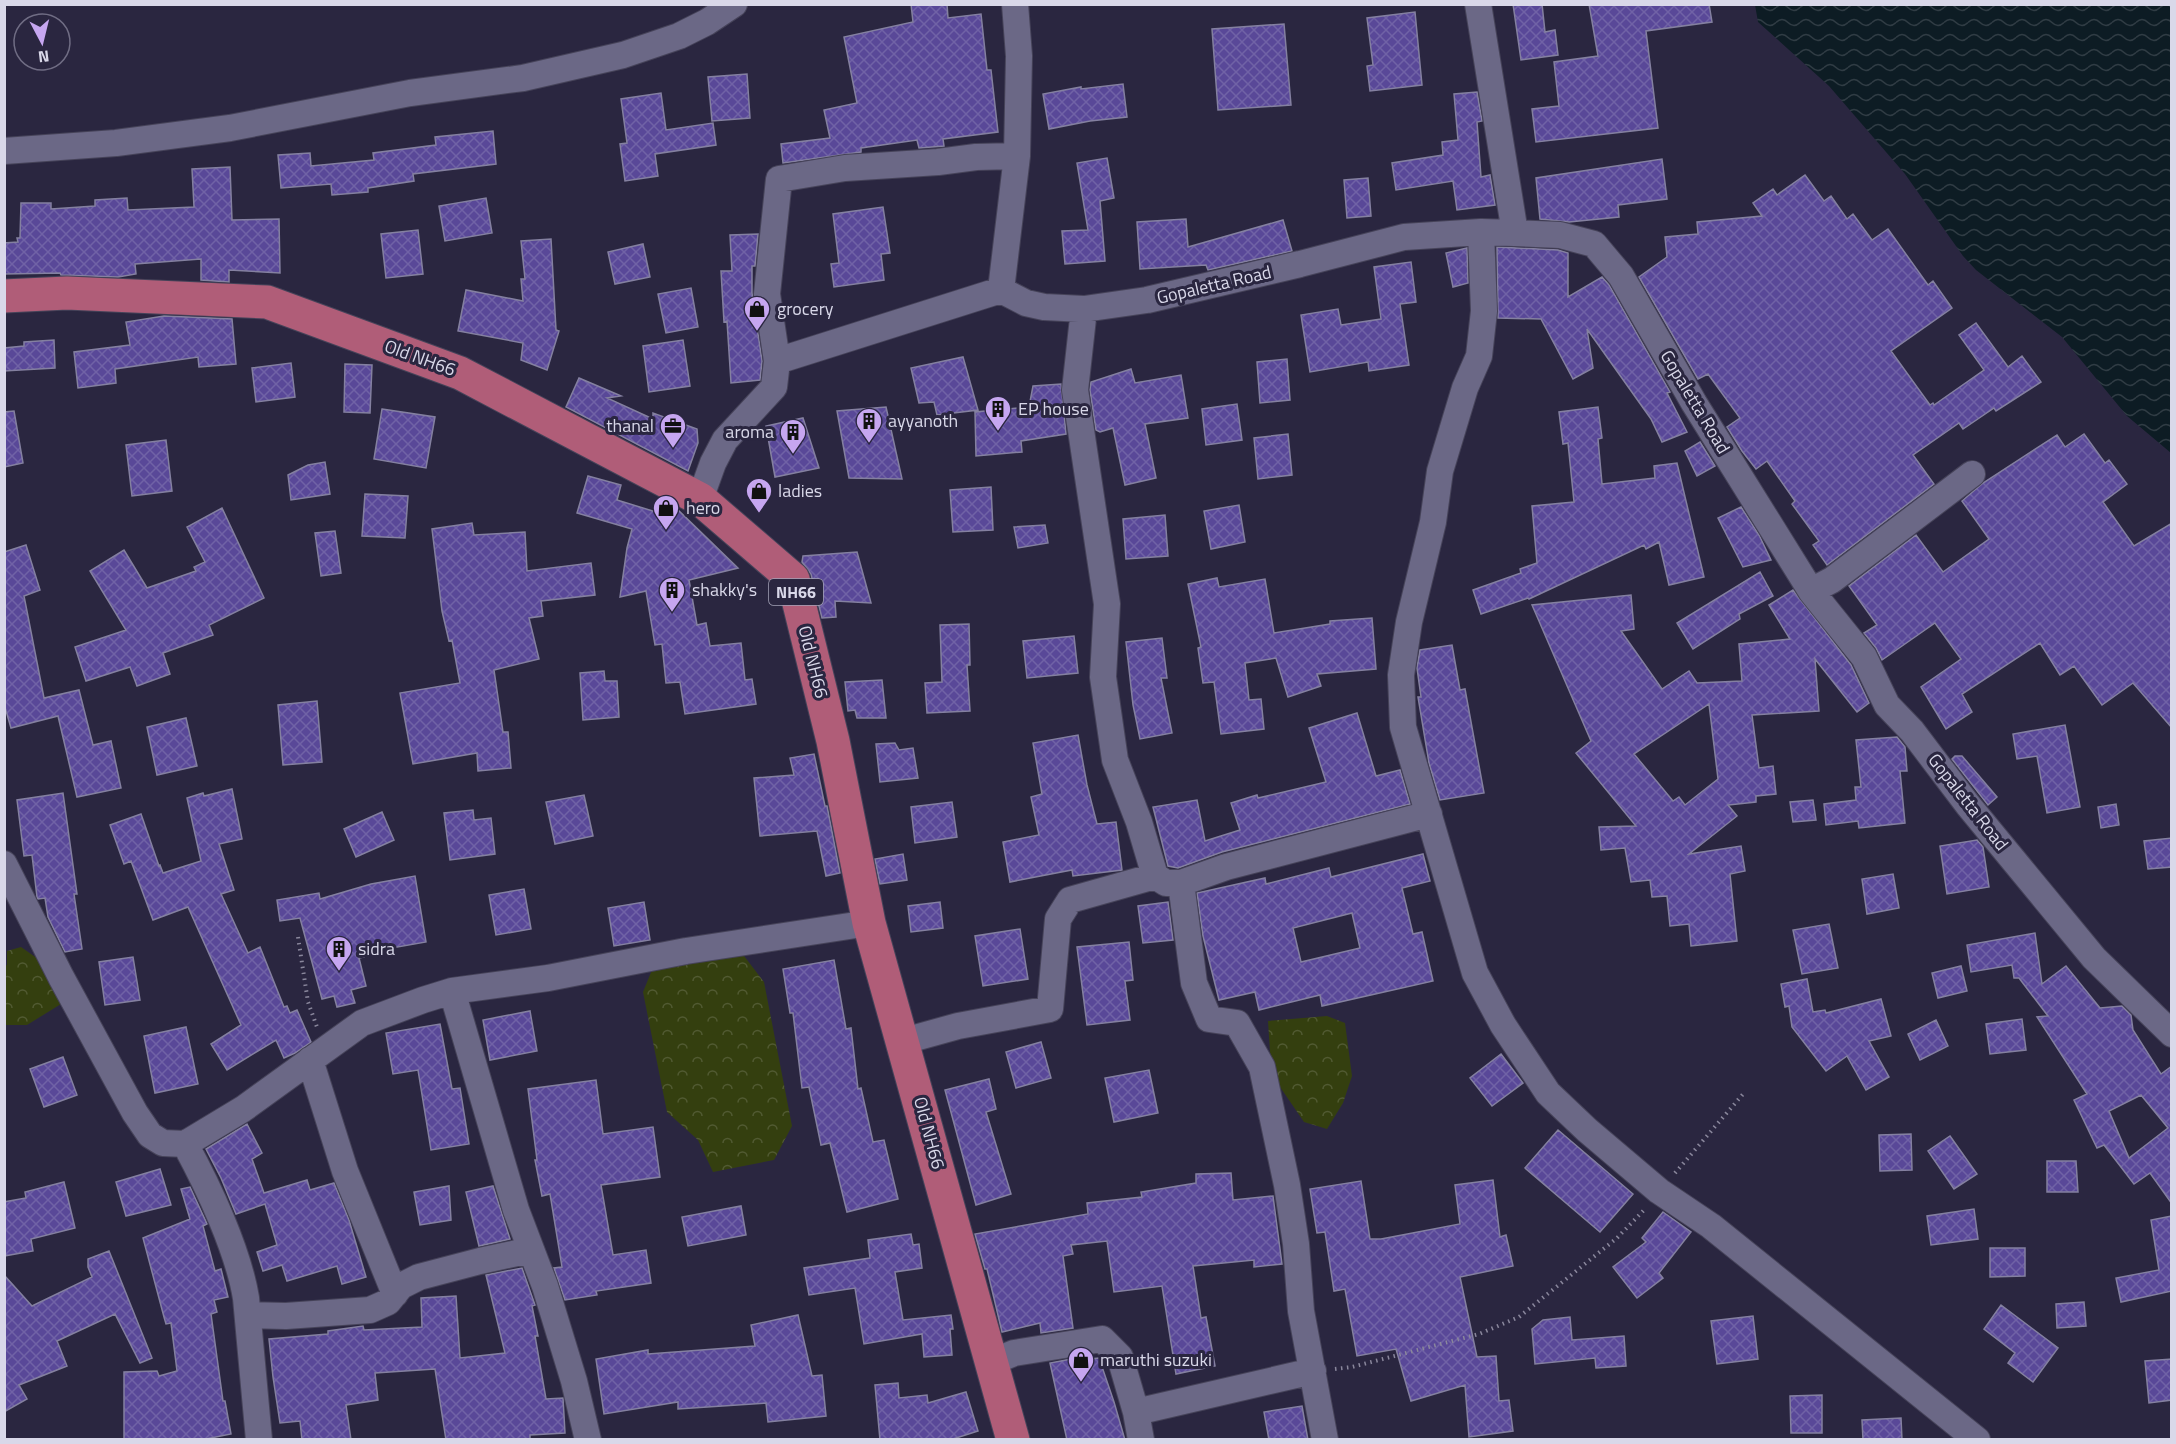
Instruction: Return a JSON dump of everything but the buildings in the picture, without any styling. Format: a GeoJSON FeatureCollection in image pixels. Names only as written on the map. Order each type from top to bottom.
{"type":"FeatureCollection","features":[{"type":"Feature","properties":{"kind":"main road","name":"Old NH66"},"geometry":{"type":"LineString","coordinates":[[4,296],[67,293],[267,302],[460,372],[700,499],[793,579],[833,741],[869,923],[1013,1440]]}},
{"type":"Feature","properties":{"kind":"street"},"geometry":{"type":"LineString","coordinates":[[4,151],[116,143],[230,128],[410,93],[522,78],[623,55],[707,22],[734,4]]}},
{"type":"Feature","properties":{"kind":"street"},"geometry":{"type":"LineString","coordinates":[[777,361],[1001,290],[1017,156],[1019,56],[1015,4]]}},
{"type":"Feature","properties":{"kind":"street"},"geometry":{"type":"LineString","coordinates":[[1478,4],[1515,233]]}},
{"type":"Feature","properties":{"kind":"street"},"geometry":{"type":"LineString","coordinates":[[700,499],[713,463],[725,440],[774,387],[777,361],[766,294],[779,179],[845,168],[938,162],[976,157],[1017,156]]}},
{"type":"Feature","properties":{"kind":"street"},"geometry":{"type":"LineString","coordinates":[[1481,232],[1484,311],[1479,356],[1465,388],[1440,471],[1433,522],[1409,622],[1401,675],[1403,727],[1475,973],[1503,1025],[1548,1093],[1587,1130],[1659,1191],[1711,1226],[1977,1440]]}},
{"type":"Feature","properties":{"kind":"street","name":"Gopaletta Road"},"geometry":{"type":"LineString","coordinates":[[1001,290],[1026,303],[1044,307],[1084,309],[1147,300],[1404,237],[1481,232],[1515,233],[1560,235],[1594,244],[1621,276],[1694,402],[1811,591],[1864,657],[1887,705],[1912,731],[1968,805],[2094,958],[2172,1034]]}},
{"type":"Feature","properties":{"kind":"street"},"geometry":{"type":"LineString","coordinates":[[1084,309],[1075,390],[1107,604],[1103,677],[1115,760],[1139,822],[1155,876],[1166,883],[1181,883],[1226,867],[1429,814]]}},
{"type":"Feature","properties":{"kind":"street"},"geometry":{"type":"LineString","coordinates":[[1811,591],[1832,580],[1972,474]]}},
{"type":"Feature","properties":{"kind":"street"},"geometry":{"type":"LineString","coordinates":[[4,864],[61,977],[135,1113],[150,1135],[164,1143],[185,1144],[243,1109],[362,1023],[452,991],[548,978],[686,951],[869,923]]}},
{"type":"Feature","properties":{"kind":"street"},"geometry":{"type":"LineString","coordinates":[[903,1041],[958,1026],[1050,1009],[1058,919],[1070,900],[1155,876]]}},
{"type":"Feature","properties":{"kind":"street"},"geometry":{"type":"LineString","coordinates":[[1181,883],[1194,983],[1205,1010],[1209,1018],[1237,1023],[1262,1067],[1294,1232],[1301,1311],[1325,1440]]}},
{"type":"Feature","properties":{"kind":"street"},"geometry":{"type":"LineString","coordinates":[[452,991],[516,1210],[545,1286],[568,1359],[588,1440]]}},
{"type":"Feature","properties":{"kind":"street"},"geometry":{"type":"LineString","coordinates":[[318,1055],[345,1171],[394,1294]]}},
{"type":"Feature","properties":{"kind":"street"},"geometry":{"type":"LineString","coordinates":[[185,1144],[201,1173],[243,1278],[259,1440]]}},
{"type":"Feature","properties":{"kind":"street"},"geometry":{"type":"LineString","coordinates":[[248,1315],[286,1316],[370,1310],[388,1302],[401,1286],[419,1277],[531,1250]]}},
{"type":"Feature","properties":{"kind":"street"},"geometry":{"type":"LineString","coordinates":[[992,1362],[1014,1353],[1102,1339],[1120,1357],[1136,1412],[1141,1440]]}},
{"type":"Feature","properties":{"kind":"street"},"geometry":{"type":"LineString","coordinates":[[1136,1412],[1313,1371]]}},
{"type":"Feature","properties":{"kind":"path"},"geometry":{"type":"LineString","coordinates":[[298,937],[318,1055]]}},
{"type":"Feature","properties":{"kind":"path"},"geometry":{"type":"LineString","coordinates":[[1313,1371],[1352,1367],[1479,1334],[1519,1317],[1617,1238],[1640,1215],[1744,1093]]}},
{"type":"Feature","properties":{"kind":"green space"},"geometry":{"type":"Polygon","coordinates":[[[21,947],[41,961],[61,1004],[27,1025],[5,1025],[4,966],[7,965],[7,951],[21,947]]]}},
{"type":"Feature","properties":{"kind":"green space"},"geometry":{"type":"Polygon","coordinates":[[[741,952],[764,982],[792,1126],[774,1160],[713,1172],[698,1140],[667,1112],[643,992],[654,965],[741,952]]]}},
{"type":"Feature","properties":{"kind":"green space"},"geometry":{"type":"Polygon","coordinates":[[[1327,1016],[1345,1023],[1352,1076],[1343,1103],[1327,1129],[1304,1122],[1278,1084],[1270,1052],[1268,1021],[1327,1016]]]}},
{"type":"Feature","properties":{"kind":"water"},"geometry":{"type":"Polygon","coordinates":[[[1755,5],[2171,5],[2171,453],[2127,416],[2062,337],[1976,270],[1963,256],[1905,174],[1829,86],[1758,22],[1755,5]]]}},
{"type":"Feature","properties":{"kind":"place","name":"grocery"},"geometry":{"type":"Point","coordinates":[757,332]}},
{"type":"Feature","properties":{"kind":"place","name":"EP house"},"geometry":{"type":"Point","coordinates":[998,432]}},
{"type":"Feature","properties":{"kind":"place","name":"ayyanoth"},"geometry":{"type":"Point","coordinates":[869,444]}},
{"type":"Feature","properties":{"kind":"place","name":"thanal"},"geometry":{"type":"Point","coordinates":[673,449]}},
{"type":"Feature","properties":{"kind":"place","name":"aroma"},"geometry":{"type":"Point","coordinates":[793,455]}},
{"type":"Feature","properties":{"kind":"place","name":"ladies"},"geometry":{"type":"Point","coordinates":[759,514]}},
{"type":"Feature","properties":{"kind":"place","name":"hero"},"geometry":{"type":"Point","coordinates":[666,531]}},
{"type":"Feature","properties":{"kind":"place","name":"shakky's"},"geometry":{"type":"Point","coordinates":[672,613]}},
{"type":"Feature","properties":{"kind":"place","name":"sidra"},"geometry":{"type":"Point","coordinates":[339,972]}},
{"type":"Feature","properties":{"kind":"place","name":"maruthi suzuki"},"geometry":{"type":"Point","coordinates":[1081,1383]}}]}
